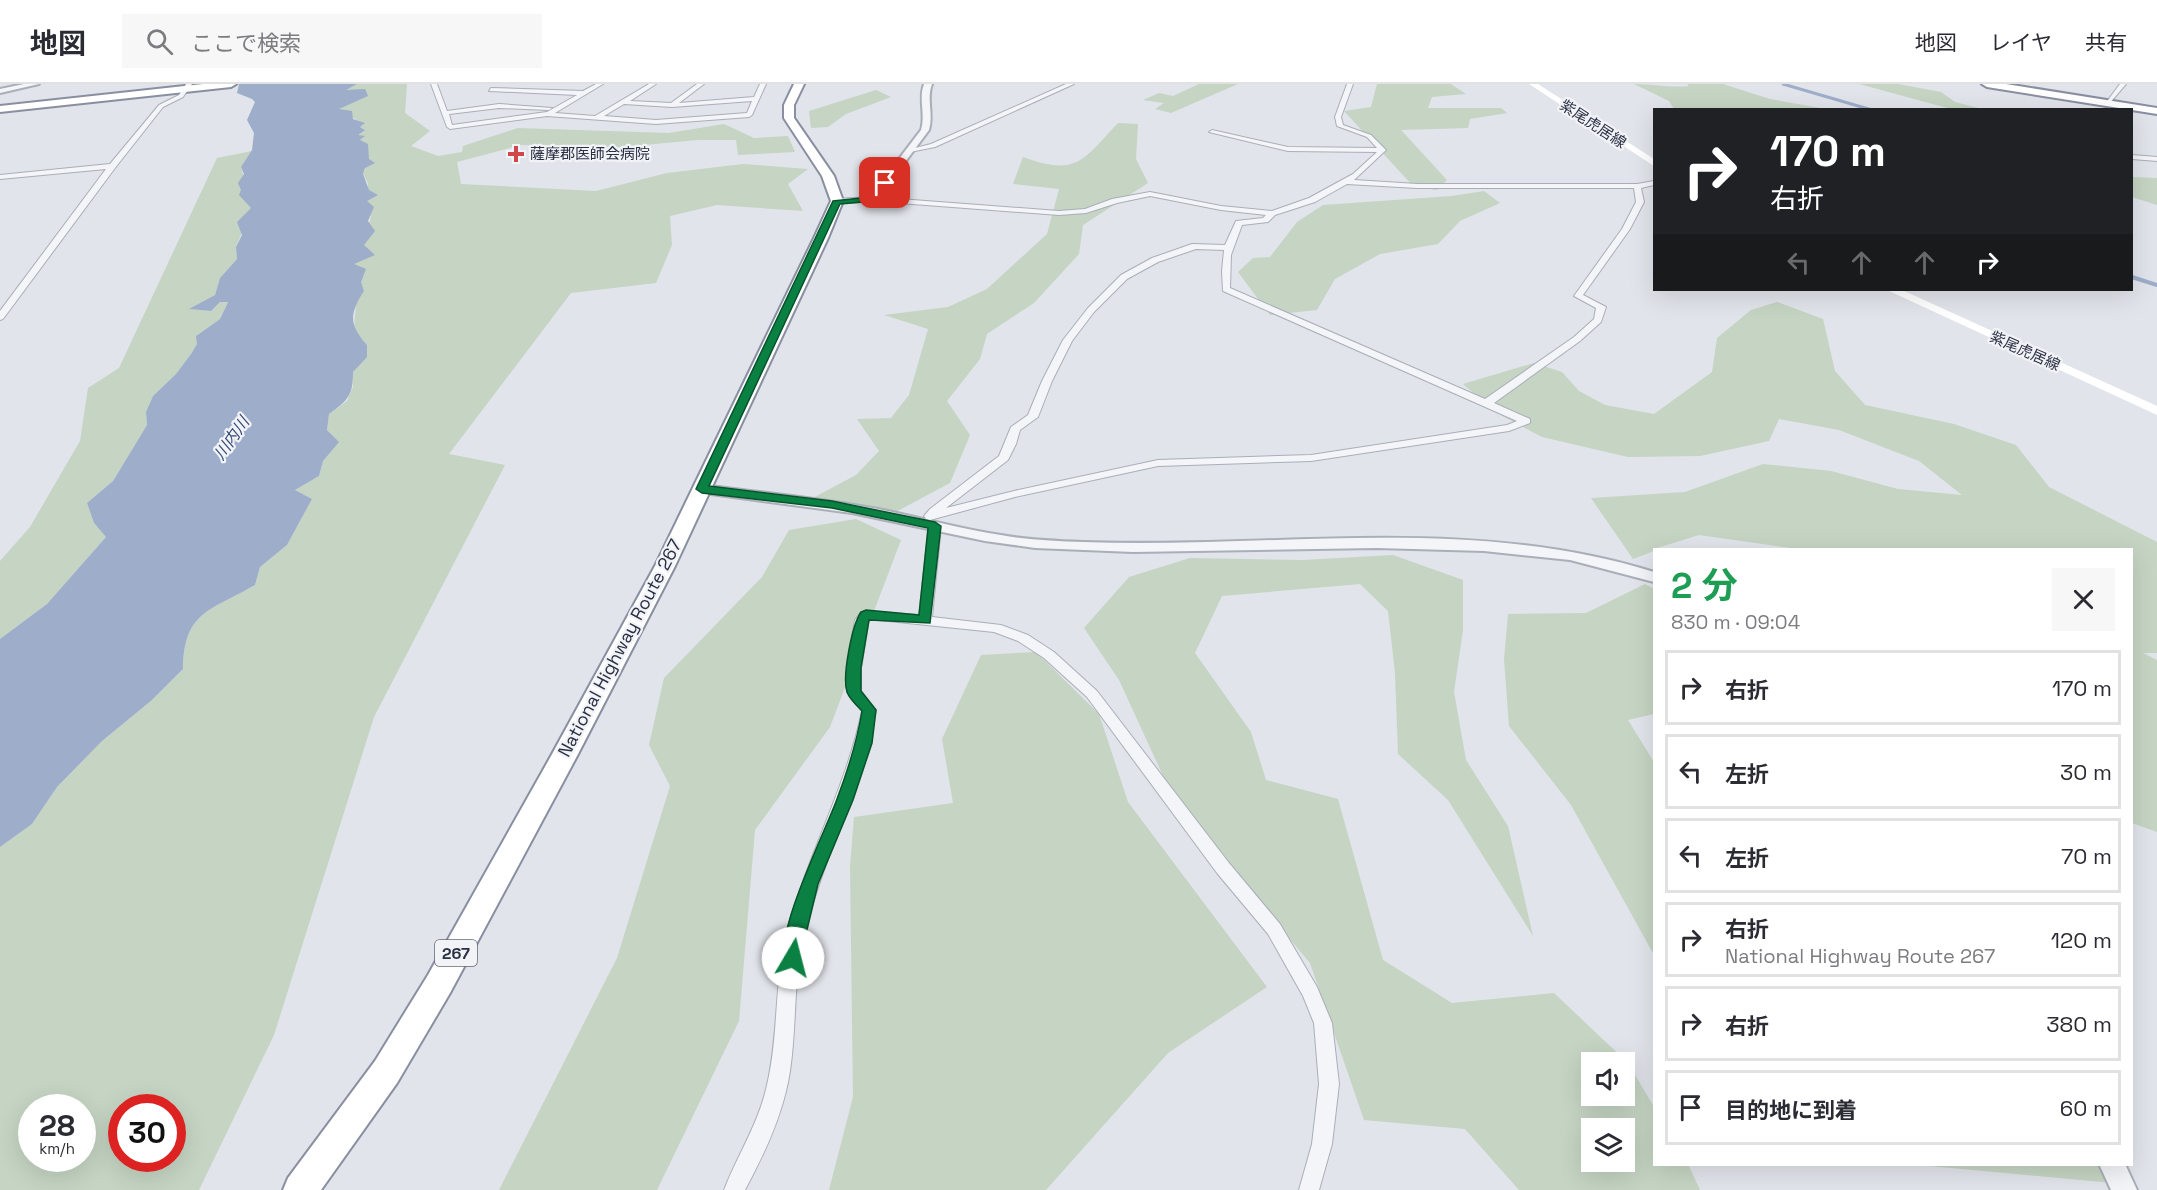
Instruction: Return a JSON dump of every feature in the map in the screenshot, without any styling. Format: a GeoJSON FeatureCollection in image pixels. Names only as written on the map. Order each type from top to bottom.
{"type":"FeatureCollection","features":[{"type":"Feature","properties":{"kind":"highway"},"geometry":{"type":"LineString","coordinates":[[0,109],[195,86],[231,84]]}},
{"type":"Feature","properties":{"kind":"highway"},"geometry":{"type":"LineString","coordinates":[[799,84],[789,105],[789,118],[828,176],[837,201]]}},
{"type":"Feature","properties":{"kind":"highway"},"geometry":{"type":"LineString","coordinates":[[1987,84],[2157,111]]}},
{"type":"Feature","properties":{"kind":"highway","name":"National Highway Route 267"},"geometry":{"type":"LineString","coordinates":[[300,1190],[386,1072],[439,984],[592,704],[702,489],[837,201]]}},
{"type":"Feature","properties":{"kind":"main road","name":"紫尾虎居線"},"geometry":{"type":"LineString","coordinates":[[1533,84],[1653,162]]}},
{"type":"Feature","properties":{"kind":"main road","name":"紫尾虎居線"},"geometry":{"type":"LineString","coordinates":[[1895,291],[2157,411]]}},
{"type":"Feature","properties":{"kind":"street"},"geometry":{"type":"LineString","coordinates":[[0,91],[35,84]]}},
{"type":"Feature","properties":{"kind":"street"},"geometry":{"type":"LineString","coordinates":[[434,84],[450,127],[547,114],[656,122],[748,115],[763,84]]}},
{"type":"Feature","properties":{"kind":"street"},"geometry":{"type":"LineString","coordinates":[[547,114],[600,84]]}},
{"type":"Feature","properties":{"kind":"street"},"geometry":{"type":"LineString","coordinates":[[596,118],[653,84]]}},
{"type":"Feature","properties":{"kind":"street"},"geometry":{"type":"LineString","coordinates":[[672,105],[701,84]]}},
{"type":"Feature","properties":{"kind":"street"},"geometry":{"type":"LineString","coordinates":[[873,199],[928,123],[924,94],[928,84]]}},
{"type":"Feature","properties":{"kind":"street"},"geometry":{"type":"LineString","coordinates":[[910,150],[933,146],[1071,84]]}},
{"type":"Feature","properties":{"kind":"street"},"geometry":{"type":"LineString","coordinates":[[1350,84],[1338,117],[1340,126],[1369,136],[1383,150]]}},
{"type":"Feature","properties":{"kind":"street"},"geometry":{"type":"LineString","coordinates":[[2107,103],[2123,84]]}},
{"type":"Feature","properties":{"kind":"street"},"geometry":{"type":"LineString","coordinates":[[0,317],[112,166],[161,106],[195,86]]}},
{"type":"Feature","properties":{"kind":"street"},"geometry":{"type":"LineString","coordinates":[[499,106],[490,87],[584,93]]}},
{"type":"Feature","properties":{"kind":"street"},"geometry":{"type":"LineString","coordinates":[[622,102],[672,105],[754,99]]}},
{"type":"Feature","properties":{"kind":"street"},"geometry":{"type":"LineString","coordinates":[[445,113],[499,106],[557,108]]}},
{"type":"Feature","properties":{"kind":"street"},"geometry":{"type":"LineString","coordinates":[[1212,132],[1288,149],[1383,150]]}},
{"type":"Feature","properties":{"kind":"street"},"geometry":{"type":"LineString","coordinates":[[837,201],[873,199],[1059,213],[1086,211],[1115,201],[1150,194],[1221,208],[1272,213],[1312,200],[1356,176],[1383,150]]}},
{"type":"Feature","properties":{"kind":"street"},"geometry":{"type":"LineString","coordinates":[[2133,158],[2157,159]]}},
{"type":"Feature","properties":{"kind":"street"},"geometry":{"type":"LineString","coordinates":[[0,177],[112,166]]}},
{"type":"Feature","properties":{"kind":"street"},"geometry":{"type":"LineString","coordinates":[[1345,182],[1416,186],[1542,184],[1637,186],[1653,183]]}},
{"type":"Feature","properties":{"kind":"street"},"geometry":{"type":"LineString","coordinates":[[1486,404],[1563,350],[1598,320],[1601,307],[1578,296],[1626,229],[1640,202],[1637,186]]}},
{"type":"Feature","properties":{"kind":"street"},"geometry":{"type":"LineString","coordinates":[[928,521],[1014,494],[1158,463],[1311,458],[1498,429],[1526,421],[1226,290],[1224,261],[1239,223],[1265,220],[1272,213]]}},
{"type":"Feature","properties":{"kind":"street"},"geometry":{"type":"LineString","coordinates":[[925,620],[928,521],[1004,458],[1015,429],[1033,417],[1039,408],[1047,381],[1068,340],[1091,310],[1124,277],[1155,260],[1195,246],[1228,248]]}},
{"type":"Feature","properties":{"kind":"street"},"geometry":{"type":"LineString","coordinates":[[702,489],[832,504],[928,521],[1011,541],[1113,548],[1392,543],[1531,549],[1583,557],[1653,578]]}},
{"type":"Feature","properties":{"kind":"street"},"geometry":{"type":"LineString","coordinates":[[734,1190],[753,1156],[779,1074],[795,934],[810,884],[845,800],[864,743],[869,710],[854,692],[854,668],[862,620],[866,615],[875,614],[996,628],[1023,638],[1049,655],[1092,694],[1223,868],[1275,929],[1311,993],[1323,1023],[1329,1084],[1322,1144],[1309,1190]]}},
{"type":"Feature","properties":{"kind":"street"},"geometry":{"type":"LineString","coordinates":[[2113,1166],[2124,1190]]}},
{"type":"Feature","properties":{"kind":"green space"},"geometry":{"type":"Polygon","coordinates":[[[357,84],[407,84],[405,113],[430,131],[411,146],[438,156],[462,152],[463,146],[518,128],[669,133],[724,124],[754,138],[788,136],[795,152],[738,155],[736,140],[698,140],[622,147],[521,145],[457,162],[461,184],[596,191],[667,173],[743,164],[808,169],[788,184],[803,211],[717,205],[670,216],[672,245],[656,283],[571,293],[449,454],[505,465],[374,717],[274,1035],[199,1190],[0,1190],[0,847],[32,824],[57,787],[102,741],[152,700],[183,669],[188,635],[194,624],[202,615],[255,585],[260,567],[287,545],[312,499],[295,490],[319,476],[323,461],[338,442],[327,430],[329,414],[347,401],[353,387],[353,372],[367,345],[354,330],[356,303],[364,291],[353,264],[364,245],[371,216],[367,201],[368,183],[363,174],[369,159],[360,140],[364,137],[357,135],[364,129],[360,127],[364,124],[338,109],[367,96],[366,93],[345,90],[357,84]]]}},
{"type":"Feature","properties":{"kind":"green space"},"geometry":{"type":"Polygon","coordinates":[[[1199,84],[1238,84],[1171,113],[1155,109],[1164,103],[1143,100],[1159,93],[1173,96],[1199,84]]]}},
{"type":"Feature","properties":{"kind":"green space"},"geometry":{"type":"Polygon","coordinates":[[[1377,84],[1451,84],[1466,94],[1432,97],[1428,108],[1501,108],[1507,113],[1470,119],[1468,128],[1401,130],[1447,180],[1437,190],[1414,187],[1344,111],[1371,107],[1377,84]]]}},
{"type":"Feature","properties":{"kind":"green space"},"geometry":{"type":"Polygon","coordinates":[[[1634,84],[1675,87],[1689,86],[1687,84],[1723,84],[1770,99],[1820,108],[1673,108],[1669,101],[1634,84]]]}},
{"type":"Feature","properties":{"kind":"green space"},"geometry":{"type":"Polygon","coordinates":[[[1859,84],[1898,84],[1941,92],[1955,102],[1978,108],[1947,108],[1859,84]]]}},
{"type":"Feature","properties":{"kind":"green space"},"geometry":{"type":"Polygon","coordinates":[[[876,90],[891,97],[846,114],[828,127],[811,128],[809,111],[876,90]]]}},
{"type":"Feature","properties":{"kind":"green space"},"geometry":{"type":"Polygon","coordinates":[[[1118,123],[1138,124],[1136,159],[1148,183],[1083,225],[1079,254],[1034,303],[987,334],[980,359],[947,401],[970,435],[950,483],[890,515],[811,499],[856,475],[879,451],[857,419],[891,418],[909,395],[928,329],[884,315],[948,307],[987,289],[1047,234],[1059,189],[1013,184],[1023,157],[1041,163],[1068,165],[1087,155],[1118,123]]]}},
{"type":"Feature","properties":{"kind":"green space"},"geometry":{"type":"Polygon","coordinates":[[[252,151],[241,167],[252,208],[236,247],[237,259],[220,278],[215,295],[190,309],[211,311],[220,302],[228,301],[220,319],[197,335],[197,344],[191,354],[176,374],[153,396],[146,412],[147,425],[113,481],[87,503],[94,523],[106,537],[47,604],[0,639],[0,561],[30,527],[80,441],[88,388],[119,368],[217,158],[252,151]]]}},
{"type":"Feature","properties":{"kind":"green space"},"geometry":{"type":"Polygon","coordinates":[[[2133,177],[2157,178],[2157,205],[2133,197],[2133,177]]]}},
{"type":"Feature","properties":{"kind":"green space"},"geometry":{"type":"Polygon","coordinates":[[[1484,191],[1500,203],[1460,221],[1438,244],[1380,254],[1335,279],[1317,310],[1270,315],[1238,272],[1253,258],[1270,257],[1297,222],[1323,205],[1452,196],[1484,191]]]}},
{"type":"Feature","properties":{"kind":"green space"},"geometry":{"type":"Polygon","coordinates":[[[1777,302],[1823,319],[1835,371],[1865,405],[1954,424],[2016,445],[2049,487],[2157,542],[2157,653],[2143,653],[2157,660],[2157,832],[2133,823],[2133,548],[1790,548],[1699,535],[1653,548],[1653,551],[1633,559],[1591,498],[1685,492],[1763,464],[1831,471],[1898,489],[1962,495],[1919,461],[1839,430],[1779,419],[1769,441],[1700,456],[1628,457],[1542,437],[1495,412],[1463,384],[1534,363],[1562,372],[1579,391],[1605,405],[1654,414],[1712,372],[1717,338],[1751,310],[1777,302]]]}},
{"type":"Feature","properties":{"kind":"green space"},"geometry":{"type":"Polygon","coordinates":[[[856,519],[901,540],[830,727],[755,830],[739,1021],[657,1190],[499,1190],[617,958],[670,786],[649,745],[664,678],[762,577],[789,530],[856,519]]]}},
{"type":"Feature","properties":{"kind":"green space"},"geometry":{"type":"Polygon","coordinates":[[[1393,555],[1463,580],[1463,630],[1454,692],[1466,760],[1508,826],[1533,936],[1448,800],[1398,754],[1395,673],[1388,611],[1360,584],[1222,596],[1195,653],[1251,732],[1266,780],[1338,799],[1383,960],[1452,1003],[1554,993],[1616,1052],[1581,1052],[1581,1106],[1635,1106],[1635,1075],[1653,1105],[1653,1166],[1689,1166],[1700,1190],[1519,1190],[1465,1129],[1364,1120],[1310,963],[1176,804],[1119,680],[1084,628],[1129,577],[1190,558],[1303,560],[1393,555]]]}},
{"type":"Feature","properties":{"kind":"green space"},"geometry":{"type":"Polygon","coordinates":[[[1645,584],[1653,588],[1653,714],[1628,720],[1653,760],[1653,953],[1571,805],[1509,726],[1504,659],[1508,614],[1586,613],[1645,584]]]}},
{"type":"Feature","properties":{"kind":"green space"},"geometry":{"type":"Polygon","coordinates":[[[1036,652],[1099,714],[1128,802],[1267,987],[1168,1053],[1046,1190],[829,1190],[853,1097],[850,867],[854,817],[953,803],[942,739],[981,655],[1036,652]]]}},
{"type":"Feature","properties":{"kind":"green space"},"geometry":{"type":"Polygon","coordinates":[[[1930,1166],[2123,1166],[2134,1185],[1930,1166]]]}},
{"type":"Feature","properties":{"kind":"water","name":"川内川"},"geometry":{"type":"Polygon","coordinates":[[[239,84],[357,84],[346,90],[365,89],[368,96],[339,109],[352,111],[353,119],[365,123],[360,127],[365,130],[358,135],[365,136],[360,140],[368,144],[369,159],[375,163],[365,168],[363,174],[369,190],[378,195],[367,201],[374,207],[368,221],[375,231],[364,245],[375,255],[354,264],[366,269],[361,282],[364,291],[356,306],[353,319],[357,331],[367,345],[367,357],[353,372],[352,387],[348,397],[329,414],[327,430],[339,442],[323,461],[319,476],[295,490],[312,499],[287,545],[260,567],[255,585],[202,615],[188,635],[183,669],[152,700],[102,741],[57,787],[32,824],[0,847],[0,639],[47,604],[106,537],[94,523],[87,503],[113,481],[147,425],[146,412],[153,396],[176,374],[191,354],[197,344],[196,336],[220,319],[228,302],[220,302],[211,311],[189,309],[215,295],[220,278],[237,259],[236,247],[242,235],[237,222],[251,208],[239,195],[241,190],[238,183],[244,174],[241,167],[252,150],[254,133],[247,120],[255,102],[237,93],[239,84]]]}},
{"type":"Feature","properties":{"kind":"waterway"},"geometry":{"type":"LineString","coordinates":[[1783,84],[1865,108]]}},
{"type":"Feature","properties":{"kind":"waterway"},"geometry":{"type":"LineString","coordinates":[[2133,277],[2157,285]]}},
{"type":"Feature","properties":{"kind":"place","name":"薩摩郡医師会病院"},"geometry":{"type":"Point","coordinates":[516,154]}},
{"type":"Feature","properties":{"kind":"route"},"geometry":{"type":"LineString","coordinates":[[793,958],[795,934],[810,884],[845,800],[864,743],[869,710],[854,692],[854,668],[862,620],[866,615],[875,614],[925,620],[935,526],[832,504],[702,489],[822,238],[837,201],[873,199],[885,183]]}}]}
